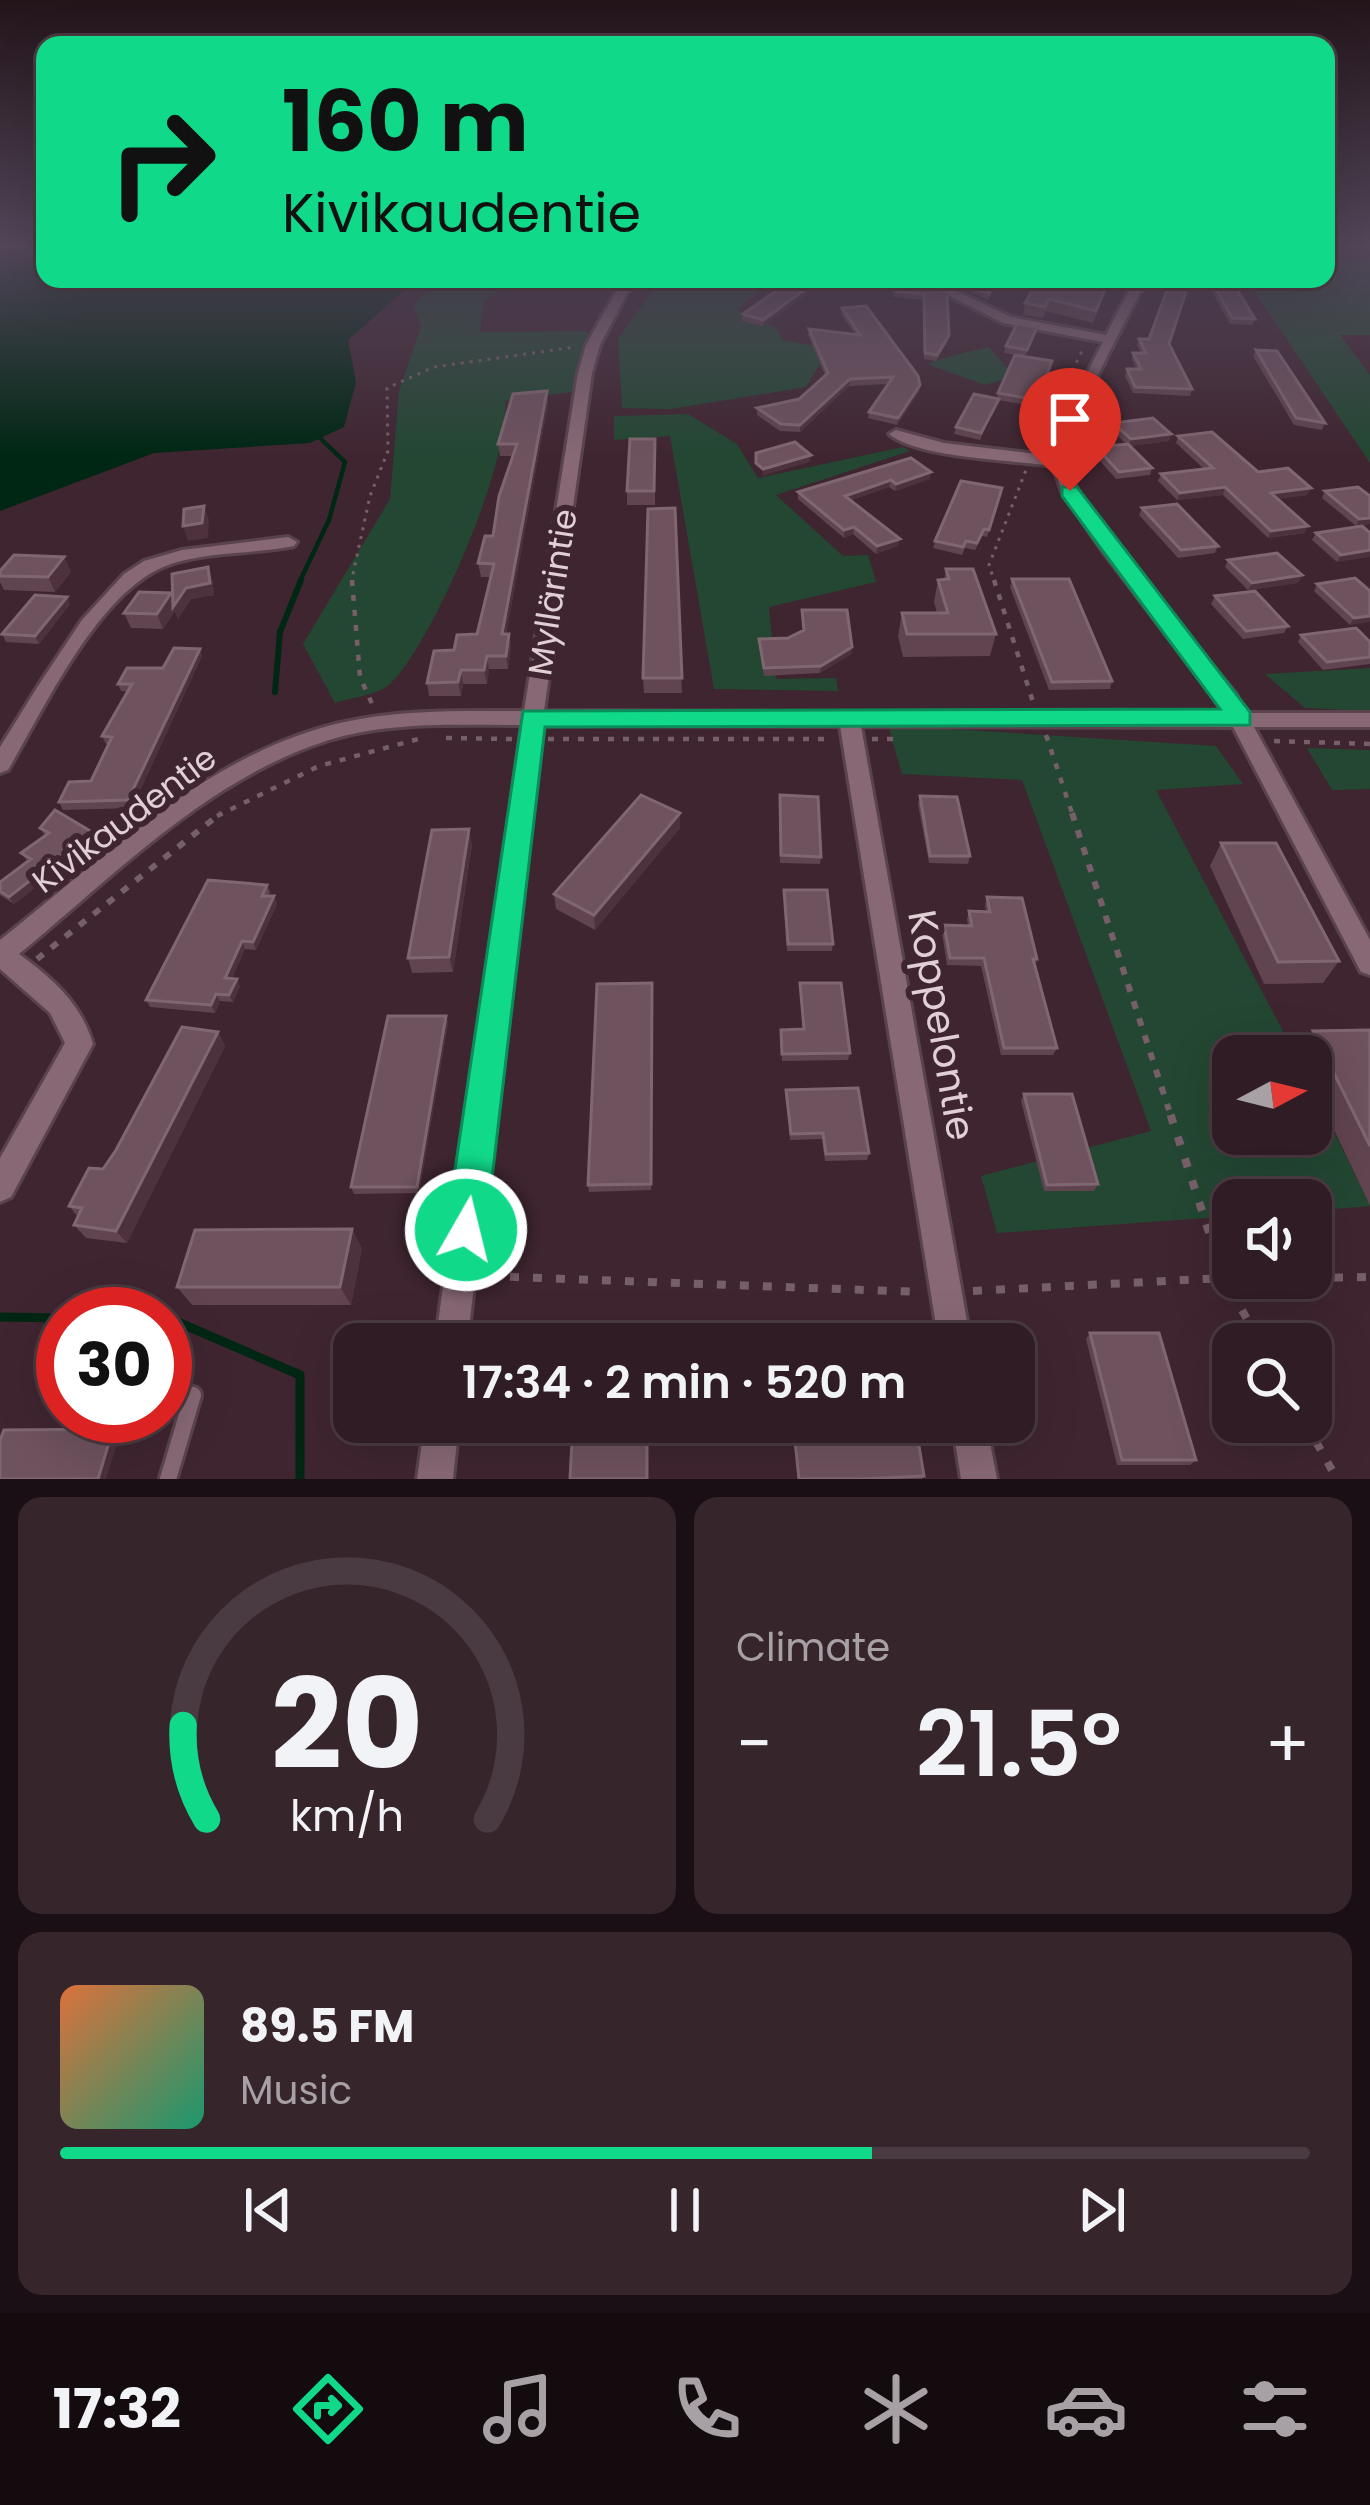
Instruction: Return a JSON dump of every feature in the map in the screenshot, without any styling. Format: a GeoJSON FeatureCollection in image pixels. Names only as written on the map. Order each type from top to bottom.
{"type":"FeatureCollection","features":[{"type":"Feature","properties":{"kind":"street","name":"Myllärintie"},"geometry":{"type":"LineString","coordinates":[[454,1323],[532,728],[593,345],[608,317]]}},
{"type":"Feature","properties":{"kind":"street"},"geometry":{"type":"LineString","coordinates":[[1001,317],[1098,337]]}},
{"type":"Feature","properties":{"kind":"street"},"geometry":{"type":"LineString","coordinates":[[1113,317],[1098,337],[1067,428],[1059,462],[1070,491],[1246,729],[1370,964]]}},
{"type":"Feature","properties":{"kind":"street"},"geometry":{"type":"LineString","coordinates":[[896,434],[904,443],[921,446],[1059,462]]}},
{"type":"Feature","properties":{"kind":"street"},"geometry":{"type":"LineString","coordinates":[[0,765],[78,642],[137,572],[159,562],[288,542]]}},
{"type":"Feature","properties":{"kind":"street","name":"Kivikaudentie"},"geometry":{"type":"LineString","coordinates":[[12,963],[233,775],[316,737],[386,723],[1039,733],[1246,729],[1370,720]]}},
{"type":"Feature","properties":{"kind":"street","name":"Koppelontie"},"geometry":{"type":"LineString","coordinates":[[850,729],[951,1323]]}},
{"type":"Feature","properties":{"kind":"street"},"geometry":{"type":"LineString","coordinates":[[0,1187],[79,1044],[71,1020],[12,963]]}},
{"type":"Feature","properties":{"kind":"street"},"geometry":{"type":"LineString","coordinates":[[435,1479],[439,1443]]}},
{"type":"Feature","properties":{"kind":"street"},"geometry":{"type":"LineString","coordinates":[[973,1443],[979,1479]]}},
{"type":"Feature","properties":{"kind":"lane"},"geometry":{"type":"LineString","coordinates":[[168,1479],[193,1395]]}},
{"type":"Feature","properties":{"kind":"path"},"geometry":{"type":"LineString","coordinates":[[1098,337],[1030,457],[989,565],[1039,733],[1212,1232]]}},
{"type":"Feature","properties":{"kind":"path"},"geometry":{"type":"LineString","coordinates":[[386,723],[360,677],[349,593],[370,496],[388,451],[387,388],[434,367],[593,345]]}},
{"type":"Feature","properties":{"kind":"path"},"geometry":{"type":"LineString","coordinates":[[12,963],[229,807],[319,766],[424,737],[532,728],[850,729],[912,739]]}},
{"type":"Feature","properties":{"kind":"path"},"geometry":{"type":"LineString","coordinates":[[1246,729],[1370,744]]}},
{"type":"Feature","properties":{"kind":"path"},"geometry":{"type":"LineString","coordinates":[[460,1275],[946,1292],[1212,1279]]}},
{"type":"Feature","properties":{"kind":"path"},"geometry":{"type":"LineString","coordinates":[[1332,1278],[1370,1277]]}},
{"type":"Feature","properties":{"kind":"path"},"geometry":{"type":"LineString","coordinates":[[1317,1443],[1337,1479]]}},
{"type":"Feature","properties":{"kind":"shaded area"},"geometry":{"type":"Polygon","coordinates":[[[0,317],[374,317],[348,340],[356,382],[344,427],[310,443],[154,453],[0,511],[0,317]]]}},
{"type":"Feature","properties":{"kind":"shaded area"},"geometry":{"type":"Polygon","coordinates":[[[418,317],[482,317],[480,332],[588,331],[580,391],[505,401],[504,428],[483,506],[426,632],[389,685],[335,703],[303,644],[390,499],[399,391],[421,326],[418,317]]]}},
{"type":"Feature","properties":{"kind":"shaded area"},"geometry":{"type":"Polygon","coordinates":[[[634,317],[753,317],[775,327],[783,340],[829,349],[806,387],[671,409],[622,408],[618,339],[634,317]]]}},
{"type":"Feature","properties":{"kind":"shaded area"},"geometry":{"type":"Polygon","coordinates":[[[1272,317],[1370,317],[1370,335],[1340,335],[1370,375],[1370,463],[1272,317]]]}},
{"type":"Feature","properties":{"kind":"shaded area"},"geometry":{"type":"Polygon","coordinates":[[[989,347],[1006,367],[1067,377],[1061,389],[1005,379],[985,385],[927,364],[989,347]]]}},
{"type":"Feature","properties":{"kind":"shaded area"},"geometry":{"type":"Polygon","coordinates":[[[688,414],[737,444],[758,478],[903,447],[910,451],[776,495],[843,556],[868,555],[876,582],[769,607],[776,679],[836,678],[838,691],[714,689],[670,436],[614,440],[614,416],[688,414]]]}},
{"type":"Feature","properties":{"kind":"shaded area"},"geometry":{"type":"Polygon","coordinates":[[[1370,668],[1370,711],[1305,708],[1265,674],[1370,668]]]}},
{"type":"Feature","properties":{"kind":"shaded area"},"geometry":{"type":"Polygon","coordinates":[[[888,725],[1216,746],[1243,784],[1156,790],[1285,1035],[1212,1035],[1212,1155],[1332,1155],[1332,1127],[1370,1206],[1332,1209],[1332,1179],[1212,1179],[1212,1218],[997,1233],[981,1176],[1151,1131],[1022,780],[902,774],[888,725]]]}},
{"type":"Feature","properties":{"kind":"shaded area"},"geometry":{"type":"Polygon","coordinates":[[[1307,748],[1370,750],[1370,789],[1332,790],[1307,748]]]}},
{"type":"Feature","properties":{"kind":"building"},"geometry":{"type":"Polygon","coordinates":[[[848,317],[874,317],[918,376],[920,385],[898,418],[869,412],[893,377],[850,379],[800,425],[781,424],[757,408],[799,399],[828,373],[809,329],[860,335],[848,317]]]}},
{"type":"Feature","properties":{"kind":"building"},"geometry":{"type":"Polygon","coordinates":[[[924,317],[948,317],[949,335],[937,355],[925,353],[924,317]]]}},
{"type":"Feature","properties":{"kind":"building"},"geometry":{"type":"Polygon","coordinates":[[[1157,317],[1178,317],[1169,344],[1192,389],[1135,387],[1127,369],[1141,369],[1133,353],[1146,353],[1139,339],[1149,339],[1157,317]]]}},
{"type":"Feature","properties":{"kind":"building"},"geometry":{"type":"Polygon","coordinates":[[[1017,324],[1037,327],[1027,350],[1006,346],[1017,324]]]}},
{"type":"Feature","properties":{"kind":"building"},"geometry":{"type":"Polygon","coordinates":[[[1256,350],[1277,351],[1325,423],[1296,418],[1256,350]]]}},
{"type":"Feature","properties":{"kind":"building"},"geometry":{"type":"Polygon","coordinates":[[[1015,355],[1052,361],[1038,400],[998,393],[1015,355]]]}},
{"type":"Feature","properties":{"kind":"building"},"geometry":{"type":"Polygon","coordinates":[[[547,391],[502,634],[509,634],[506,656],[487,656],[484,670],[461,670],[458,682],[427,683],[434,651],[454,650],[457,635],[477,634],[494,564],[478,563],[485,536],[493,536],[499,496],[517,444],[498,444],[513,394],[547,391]]]}},
{"type":"Feature","properties":{"kind":"building"},"geometry":{"type":"Polygon","coordinates":[[[974,394],[999,399],[981,433],[956,427],[974,394]]]}},
{"type":"Feature","properties":{"kind":"building"},"geometry":{"type":"Polygon","coordinates":[[[1153,418],[1171,434],[1131,439],[1113,423],[1153,418]]]}},
{"type":"Feature","properties":{"kind":"building"},"geometry":{"type":"Polygon","coordinates":[[[1212,432],[1258,472],[1288,468],[1311,488],[1271,493],[1308,526],[1271,531],[1225,487],[1180,493],[1161,474],[1213,468],[1178,436],[1212,432]]]}},
{"type":"Feature","properties":{"kind":"building"},"geometry":{"type":"Polygon","coordinates":[[[630,439],[655,439],[654,491],[627,491],[630,439]]]}},
{"type":"Feature","properties":{"kind":"building"},"geometry":{"type":"Polygon","coordinates":[[[795,442],[811,455],[763,469],[756,463],[756,453],[795,442]]]}},
{"type":"Feature","properties":{"kind":"building"},"geometry":{"type":"Polygon","coordinates":[[[1128,444],[1152,468],[1119,472],[1096,447],[1128,444]]]}},
{"type":"Feature","properties":{"kind":"building"},"geometry":{"type":"Polygon","coordinates":[[[911,458],[931,472],[845,496],[900,539],[877,546],[854,527],[844,530],[798,492],[911,458]]]}},
{"type":"Feature","properties":{"kind":"building"},"geometry":{"type":"Polygon","coordinates":[[[961,481],[1002,488],[989,530],[984,529],[977,543],[966,541],[963,547],[935,541],[961,481]]]}},
{"type":"Feature","properties":{"kind":"building"},"geometry":{"type":"Polygon","coordinates":[[[1358,487],[1370,496],[1370,518],[1359,519],[1325,491],[1358,487]]]}},
{"type":"Feature","properties":{"kind":"building"},"geometry":{"type":"Polygon","coordinates":[[[1177,504],[1218,546],[1181,550],[1142,508],[1177,504]]]}},
{"type":"Feature","properties":{"kind":"building"},"geometry":{"type":"Polygon","coordinates":[[[204,506],[202,523],[183,526],[184,509],[204,506]]]}},
{"type":"Feature","properties":{"kind":"building"},"geometry":{"type":"Polygon","coordinates":[[[675,508],[682,678],[643,678],[648,509],[675,508]]]}},
{"type":"Feature","properties":{"kind":"building"},"geometry":{"type":"Polygon","coordinates":[[[1362,526],[1370,533],[1370,550],[1341,555],[1316,533],[1362,526]]]}},
{"type":"Feature","properties":{"kind":"building"},"geometry":{"type":"Polygon","coordinates":[[[1277,553],[1302,575],[1252,583],[1228,560],[1277,553]]]}},
{"type":"Feature","properties":{"kind":"building"},"geometry":{"type":"Polygon","coordinates":[[[14,555],[64,557],[48,577],[0,576],[14,555]]]}},
{"type":"Feature","properties":{"kind":"building"},"geometry":{"type":"Polygon","coordinates":[[[208,567],[210,583],[186,588],[173,607],[172,574],[208,567]]]}},
{"type":"Feature","properties":{"kind":"building"},"geometry":{"type":"Polygon","coordinates":[[[946,569],[973,569],[996,634],[907,634],[902,613],[948,613],[938,580],[949,579],[946,569]]]}},
{"type":"Feature","properties":{"kind":"building"},"geometry":{"type":"Polygon","coordinates":[[[1355,578],[1370,591],[1370,616],[1354,618],[1317,584],[1355,578]]]}},
{"type":"Feature","properties":{"kind":"building"},"geometry":{"type":"Polygon","coordinates":[[[1012,579],[1069,579],[1112,681],[1052,682],[1012,579]]]}},
{"type":"Feature","properties":{"kind":"building"},"geometry":{"type":"Polygon","coordinates":[[[1255,591],[1288,626],[1246,631],[1215,596],[1255,591]]]}},
{"type":"Feature","properties":{"kind":"building"},"geometry":{"type":"Polygon","coordinates":[[[139,592],[171,593],[157,614],[124,613],[139,592]]]}},
{"type":"Feature","properties":{"kind":"building"},"geometry":{"type":"Polygon","coordinates":[[[35,595],[67,597],[35,636],[2,634],[35,595]]]}},
{"type":"Feature","properties":{"kind":"building"},"geometry":{"type":"Polygon","coordinates":[[[802,610],[847,610],[852,647],[821,666],[764,668],[759,639],[788,638],[804,630],[802,610]]]}},
{"type":"Feature","properties":{"kind":"building"},"geometry":{"type":"Polygon","coordinates":[[[1356,628],[1370,642],[1370,657],[1327,662],[1301,635],[1356,628]]]}},
{"type":"Feature","properties":{"kind":"building"},"geometry":{"type":"Polygon","coordinates":[[[174,648],[200,649],[128,800],[59,802],[69,782],[91,781],[112,737],[102,736],[132,684],[118,684],[127,668],[163,668],[174,648]]]}},
{"type":"Feature","properties":{"kind":"building"},"geometry":{"type":"Polygon","coordinates":[[[641,795],[680,813],[594,915],[554,894],[641,795]]]}},
{"type":"Feature","properties":{"kind":"building"},"geometry":{"type":"Polygon","coordinates":[[[780,795],[818,797],[821,857],[781,855],[780,795]]]}},
{"type":"Feature","properties":{"kind":"building"},"geometry":{"type":"Polygon","coordinates":[[[920,796],[957,797],[970,856],[930,856],[920,796]]]}},
{"type":"Feature","properties":{"kind":"building"},"geometry":{"type":"Polygon","coordinates":[[[55,810],[92,832],[9,897],[0,891],[0,882],[31,859],[21,853],[49,833],[40,828],[55,810]]]}},
{"type":"Feature","properties":{"kind":"building"},"geometry":{"type":"Polygon","coordinates":[[[469,829],[449,957],[408,958],[432,830],[469,829]]]}},
{"type":"Feature","properties":{"kind":"building"},"geometry":{"type":"Polygon","coordinates":[[[1221,843],[1276,843],[1339,961],[1278,962],[1221,843]]]}},
{"type":"Feature","properties":{"kind":"building"},"geometry":{"type":"Polygon","coordinates":[[[208,880],[267,885],[262,896],[274,896],[253,942],[242,941],[225,978],[237,979],[229,995],[216,994],[211,1005],[146,1000],[208,880]]]}},
{"type":"Feature","properties":{"kind":"building"},"geometry":{"type":"Polygon","coordinates":[[[784,890],[827,890],[833,944],[788,944],[784,890]]]}},
{"type":"Feature","properties":{"kind":"building"},"geometry":{"type":"Polygon","coordinates":[[[987,897],[1022,898],[1057,1048],[1004,1048],[984,958],[950,958],[944,925],[972,926],[969,911],[990,912],[987,897]]]}},
{"type":"Feature","properties":{"kind":"building"},"geometry":{"type":"Polygon","coordinates":[[[652,983],[651,1184],[588,1185],[597,984],[652,983]]]}},
{"type":"Feature","properties":{"kind":"building"},"geometry":{"type":"Polygon","coordinates":[[[800,983],[841,983],[850,1053],[782,1054],[781,1030],[804,1029],[800,983]]]}},
{"type":"Feature","properties":{"kind":"building"},"geometry":{"type":"Polygon","coordinates":[[[388,1016],[446,1016],[417,1187],[351,1187],[388,1016]]]}},
{"type":"Feature","properties":{"kind":"building"},"geometry":{"type":"Polygon","coordinates":[[[182,1027],[218,1032],[116,1231],[74,1225],[82,1208],[69,1206],[89,1168],[103,1169],[116,1150],[182,1027]]]}},
{"type":"Feature","properties":{"kind":"building"},"geometry":{"type":"Polygon","coordinates":[[[1370,1030],[1370,1146],[1332,1069],[1332,1035],[1313,1031],[1370,1030]]]}},
{"type":"Feature","properties":{"kind":"building"},"geometry":{"type":"Polygon","coordinates":[[[858,1088],[869,1153],[826,1154],[823,1133],[791,1134],[786,1090],[858,1088]]]}},
{"type":"Feature","properties":{"kind":"building"},"geometry":{"type":"Polygon","coordinates":[[[1024,1094],[1072,1094],[1098,1184],[1047,1185],[1024,1094]]]}},
{"type":"Feature","properties":{"kind":"building"},"geometry":{"type":"Polygon","coordinates":[[[352,1229],[340,1287],[177,1287],[195,1230],[352,1229]]]}},
{"type":"Feature","properties":{"kind":"building"},"geometry":{"type":"Polygon","coordinates":[[[1090,1333],[1159,1333],[1196,1460],[1122,1460],[1090,1333]]]}},
{"type":"Feature","properties":{"kind":"building"},"geometry":{"type":"Polygon","coordinates":[[[4,1430],[36,1430],[36,1443],[109,1443],[98,1479],[0,1479],[4,1430]]]}},
{"type":"Feature","properties":{"kind":"building"},"geometry":{"type":"Polygon","coordinates":[[[572,1443],[647,1443],[647,1479],[570,1479],[572,1443]]]}},
{"type":"Feature","properties":{"kind":"building"},"geometry":{"type":"Polygon","coordinates":[[[795,1443],[918,1443],[924,1476],[861,1479],[799,1479],[795,1443]]]}},
{"type":"Feature","properties":{"kind":"waterway"},"geometry":{"type":"LineString","coordinates":[[299,583],[329,520],[345,462],[320,438]]}},
{"type":"Feature","properties":{"kind":"waterway"},"geometry":{"type":"LineString","coordinates":[[275,692],[280,632],[301,580]]}},
{"type":"Feature","properties":{"kind":"waterway"},"geometry":{"type":"LineString","coordinates":[[0,1317],[36,1318]]}},
{"type":"Feature","properties":{"kind":"waterway"},"geometry":{"type":"LineString","coordinates":[[192,1328],[300,1375],[300,1479]]}},
{"type":"Feature","properties":{"kind":"route"},"geometry":{"type":"LineString","coordinates":[[466,1230],[533,718],[1240,718],[1070,491]]}}]}
